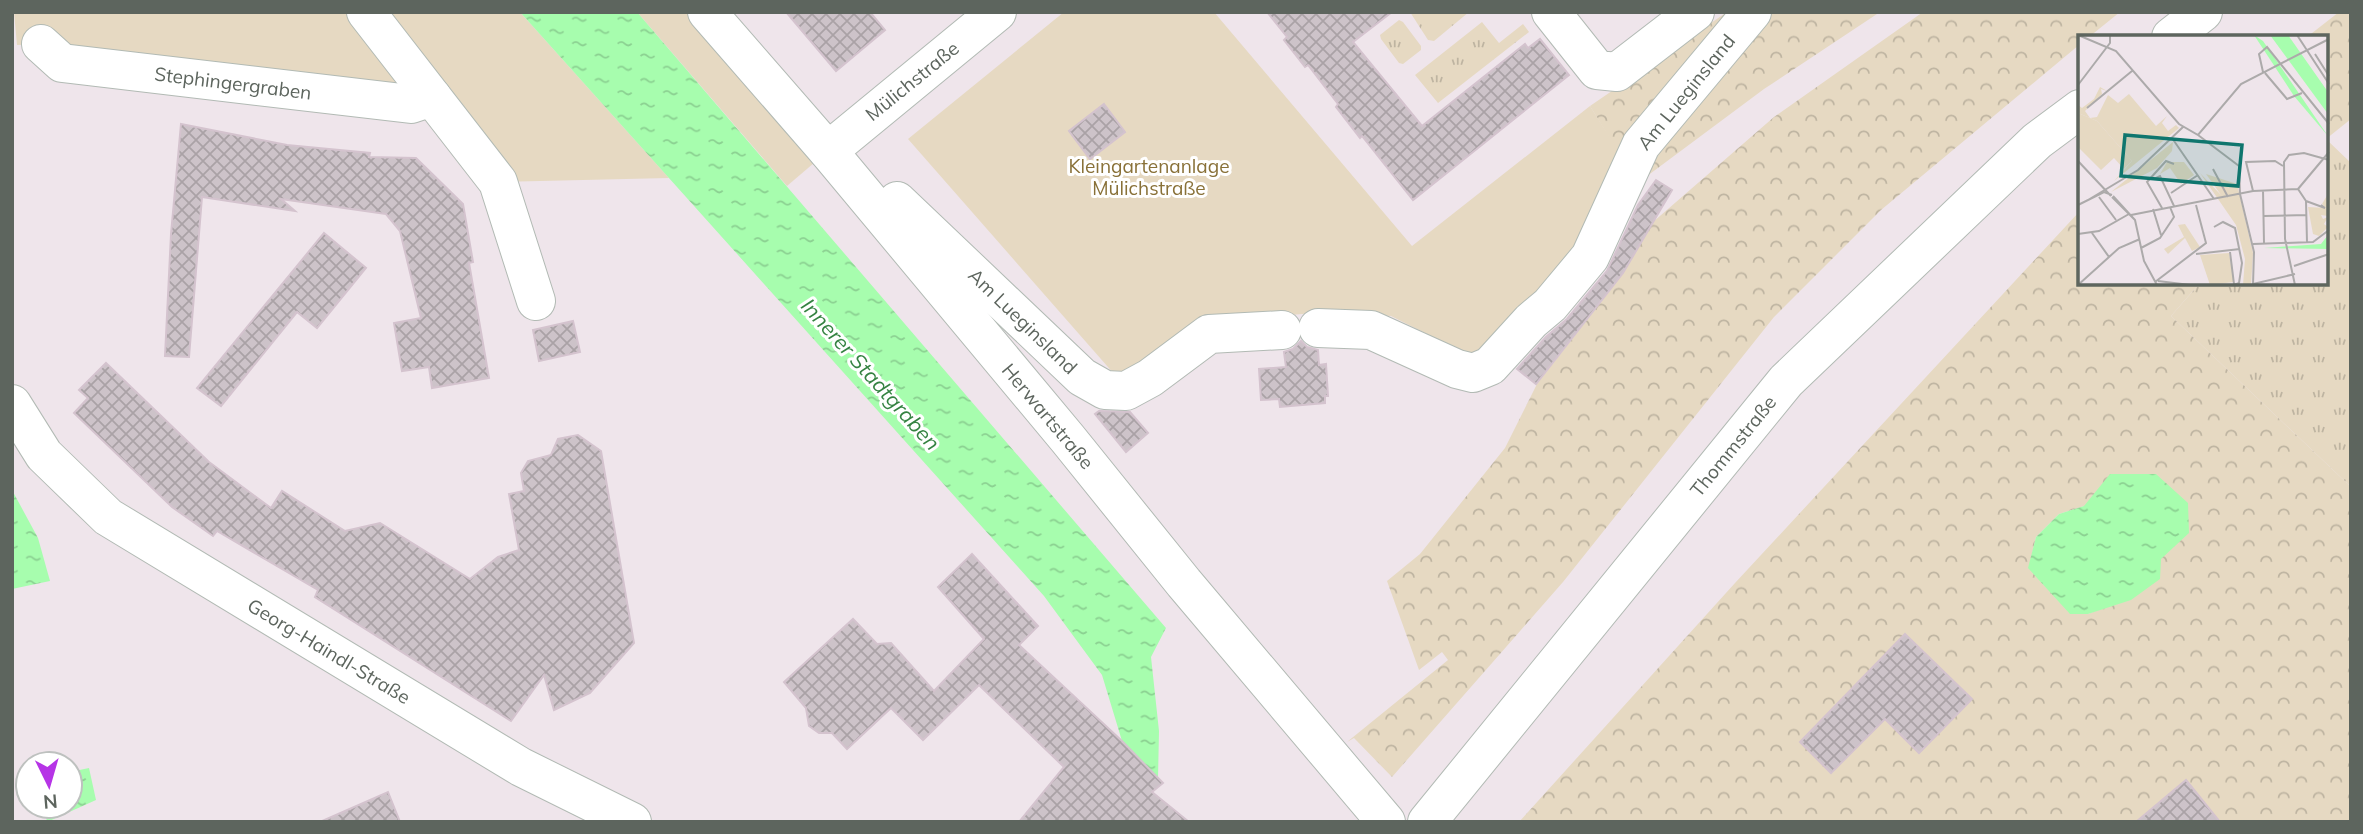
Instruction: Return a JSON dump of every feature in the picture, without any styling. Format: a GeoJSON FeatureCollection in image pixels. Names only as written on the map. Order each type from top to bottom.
{"type":"FeatureCollection","features":[{"type":"Feature","properties":{"kind":"street"},"geometry":{"type":"LineString","coordinates":[[366,12],[498,182],[536,301]]}},
{"type":"Feature","properties":{"kind":"street","name":"Herwartstraße"},"geometry":{"type":"LineString","coordinates":[[707,12],[831,152],[1184,583],[1386,822]]}},
{"type":"Feature","properties":{"kind":"street","name":"Mülichstraße"},"geometry":{"type":"LineString","coordinates":[[831,152],[997,12]]}},
{"type":"Feature","properties":{"kind":"street"},"geometry":{"type":"LineString","coordinates":[[1551,12],[1597,70],[1617,72],[1695,12]]}},
{"type":"Feature","properties":{"kind":"street","name":"Am Lueginsland"},"geometry":{"type":"LineString","coordinates":[[831,152],[870,175],[1082,377],[1105,390],[1126,391],[1209,334],[1300,329],[1371,330],[1457,369],[1473,373],[1490,366],[1531,321],[1550,305],[1590,257],[1641,145],[1752,12]]}},
{"type":"Feature","properties":{"kind":"street"},"geometry":{"type":"LineString","coordinates":[[2174,35],[2203,12]]}},
{"type":"Feature","properties":{"kind":"street","name":"Stephingergraben"},"geometry":{"type":"LineString","coordinates":[[41,44],[62,63],[411,104],[432,97]]}},
{"type":"Feature","properties":{"kind":"street","name":"Thommstraße"},"geometry":{"type":"LineString","coordinates":[[1427,822],[1786,381],[2037,141],[2078,110]]}},
{"type":"Feature","properties":{"kind":"street","name":"Georg-Haindl-Straße"},"geometry":{"type":"LineString","coordinates":[[12,404],[44,455],[108,517],[521,767],[632,822]]}},
{"type":"Feature","properties":{"kind":"green space"},"geometry":{"type":"Polygon","coordinates":[[[14,12],[520,12],[669,178],[498,182],[432,97],[41,44],[17,45],[14,12]]]}},
{"type":"Feature","properties":{"kind":"green space"},"geometry":{"type":"Polygon","coordinates":[[[637,12],[707,12],[828,151],[787,186],[637,12]]]}},
{"type":"Feature","properties":{"kind":"green space","name":"Kleingartenanlage Mülichstraße"},"geometry":{"type":"Polygon","coordinates":[[[1064,12],[1214,12],[1412,246],[1590,106],[1621,155],[1569,256],[1479,360],[1391,316],[1326,312],[1207,322],[1122,383],[908,139],[1064,12]]]}},
{"type":"Feature","properties":{"kind":"green space"},"geometry":{"type":"Polygon","coordinates":[[[1410,12],[1469,12],[1434,41],[1428,40],[1410,12]]]}},
{"type":"Feature","properties":{"kind":"green space"},"geometry":{"type":"Polygon","coordinates":[[[1727,12],[1880,12],[1764,89],[1588,220],[1620,155],[1590,106],[1727,12]]]}},
{"type":"Feature","properties":{"kind":"green space"},"geometry":{"type":"Polygon","coordinates":[[[1923,12],[2120,12],[2091,35],[2078,35],[2078,46],[1881,210],[1774,317],[1563,582],[1392,777],[1354,738],[1347,742],[1448,660],[1442,652],[1419,670],[1387,581],[1420,554],[1505,448],[1537,384],[1615,284],[1653,222],[1774,117],[1923,12]]]}},
{"type":"Feature","properties":{"kind":"green space"},"geometry":{"type":"Polygon","coordinates":[[[2339,12],[2351,12],[2351,119],[2328,137],[2328,35],[2310,35],[2339,12]]]}},
{"type":"Feature","properties":{"kind":"green space"},"geometry":{"type":"Polygon","coordinates":[[[1399,20],[1421,46],[1421,50],[1403,64],[1399,63],[1380,35],[1399,20]]]}},
{"type":"Feature","properties":{"kind":"green space"},"geometry":{"type":"Polygon","coordinates":[[[1482,22],[1499,43],[1523,24],[1529,32],[1438,103],[1415,75],[1482,22]]]}},
{"type":"Feature","properties":{"kind":"green space"},"geometry":{"type":"Polygon","coordinates":[[[2328,141],[2351,163],[2351,487],[2171,316],[2198,285],[2328,285],[2328,141]]]}},
{"type":"Feature","properties":{"kind":"green space"},"geometry":{"type":"Polygon","coordinates":[[[2078,213],[2078,285],[2198,285],[2171,316],[2351,487],[2351,822],[1519,822],[1735,583],[2078,213]],[[2084,506],[2059,514],[2036,537],[2029,567],[2088,614],[2103,608],[2084,506]]]}},
{"type":"Feature","properties":{"kind":"water","name":"Innerer Stadtgraben"},"geometry":{"type":"Polygon","coordinates":[[[520,12],[637,12],[1166,628],[1151,657],[1159,731],[1158,779],[1122,741],[1102,675],[1044,596],[520,12]]]}},
{"type":"Feature","properties":{"kind":"water"},"geometry":{"type":"Polygon","coordinates":[[[2110,474],[2156,474],[2188,503],[2189,533],[2161,559],[2160,579],[2131,600],[2088,614],[2070,614],[2028,568],[2036,537],[2059,514],[2084,506],[2110,474]]]}},
{"type":"Feature","properties":{"kind":"water"},"geometry":{"type":"Polygon","coordinates":[[[12,490],[38,538],[50,581],[12,589],[12,490]]]}},
{"type":"Feature","properties":{"kind":"water"},"geometry":{"type":"Polygon","coordinates":[[[89,768],[96,800],[84,805],[84,769],[89,768]]]}},
{"type":"Feature","properties":{"kind":"building"},"geometry":{"type":"Polygon","coordinates":[[[786,12],[870,12],[885,30],[836,71],[786,12]]]}},
{"type":"Feature","properties":{"kind":"building"},"geometry":{"type":"Polygon","coordinates":[[[1267,12],[1392,12],[1353,42],[1422,126],[1525,44],[1528,48],[1540,39],[1569,75],[1413,200],[1362,136],[1360,138],[1308,65],[1305,67],[1284,40],[1287,37],[1267,12]]]}},
{"type":"Feature","properties":{"kind":"building"},"geometry":{"type":"Polygon","coordinates":[[[1104,104],[1125,132],[1090,159],[1069,131],[1104,104]]]}},
{"type":"Feature","properties":{"kind":"building"},"geometry":{"type":"Polygon","coordinates":[[[181,124],[287,145],[370,153],[369,157],[416,158],[463,204],[473,262],[469,263],[489,378],[432,388],[429,367],[402,371],[394,323],[421,318],[400,231],[386,214],[281,199],[295,211],[202,197],[189,357],[165,356],[171,234],[181,124]]]}},
{"type":"Feature","properties":{"kind":"building"},"geometry":{"type":"Polygon","coordinates":[[[1656,180],[1672,190],[1623,273],[1536,384],[1517,369],[1546,337],[1567,319],[1607,271],[1638,205],[1656,180]]]}},
{"type":"Feature","properties":{"kind":"building"},"geometry":{"type":"Polygon","coordinates":[[[324,233],[366,268],[317,328],[297,312],[221,406],[197,388],[324,233]]]}},
{"type":"Feature","properties":{"kind":"building"},"geometry":{"type":"Polygon","coordinates":[[[573,321],[580,352],[539,361],[533,330],[573,321]]]}},
{"type":"Feature","properties":{"kind":"building"},"geometry":{"type":"Polygon","coordinates":[[[1301,341],[1307,347],[1318,350],[1319,365],[1326,364],[1328,396],[1325,396],[1325,403],[1280,407],[1279,399],[1261,400],[1259,369],[1286,367],[1284,352],[1293,349],[1301,341]]]}},
{"type":"Feature","properties":{"kind":"building"},"geometry":{"type":"Polygon","coordinates":[[[106,363],[209,462],[271,508],[282,491],[345,531],[380,523],[470,579],[498,557],[519,550],[509,494],[524,491],[521,473],[528,461],[551,455],[558,439],[578,435],[601,451],[634,643],[590,693],[554,710],[544,675],[511,721],[315,597],[318,590],[217,531],[213,536],[172,507],[74,413],[88,398],[79,390],[106,363]]]}},
{"type":"Feature","properties":{"kind":"building"},"geometry":{"type":"Polygon","coordinates":[[[1099,411],[1130,412],[1148,433],[1126,452],[1095,414],[1099,411]]]}},
{"type":"Feature","properties":{"kind":"building"},"geometry":{"type":"Polygon","coordinates":[[[972,554],[1038,626],[1019,645],[1163,783],[1152,792],[1189,822],[1019,822],[1064,767],[979,685],[923,740],[891,708],[847,749],[832,733],[819,733],[809,726],[806,708],[784,682],[853,619],[877,644],[891,643],[934,691],[984,639],[938,587],[972,554]]]}},
{"type":"Feature","properties":{"kind":"building"},"geometry":{"type":"Polygon","coordinates":[[[1905,634],[1972,699],[1919,753],[1885,719],[1831,773],[1800,742],[1905,634]]]}},
{"type":"Feature","properties":{"kind":"building"},"geometry":{"type":"Polygon","coordinates":[[[2186,780],[2220,822],[2136,822],[2186,780]]]}},
{"type":"Feature","properties":{"kind":"building"},"geometry":{"type":"Polygon","coordinates":[[[388,792],[400,822],[320,822],[388,792]]]}}]}
